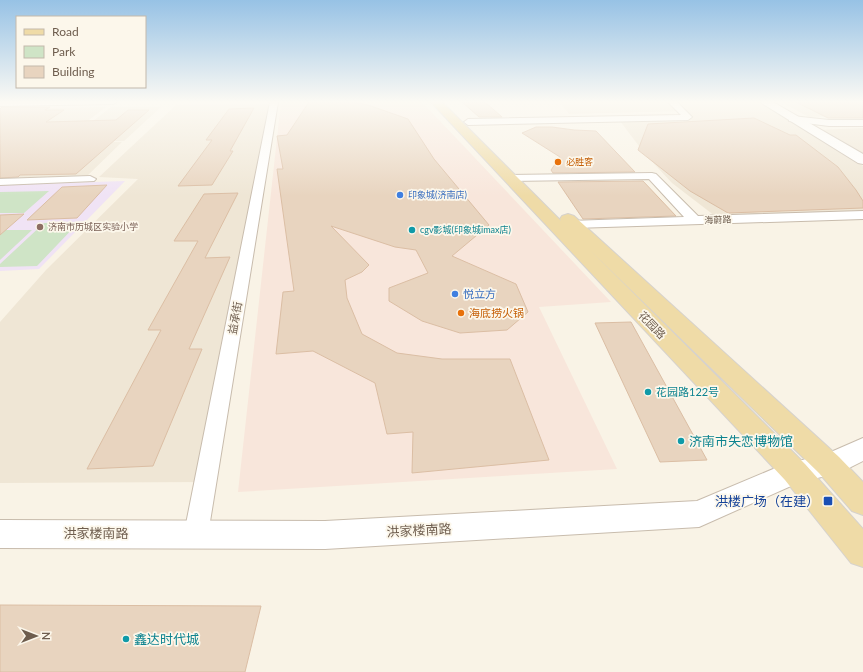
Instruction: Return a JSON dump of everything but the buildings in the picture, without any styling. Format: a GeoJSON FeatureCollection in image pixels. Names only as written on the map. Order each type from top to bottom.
{"type":"FeatureCollection","features":[{"type":"Feature","properties":{"kind":"main road","name":"花园路"},"geometry":{"type":"LineString","coordinates":[[470,133],[518,178],[574,224],[829,465],[863,502]]}},
{"type":"Feature","properties":{"kind":"main road","name":"花园路"},"geometry":{"type":"LineString","coordinates":[[478,133],[518,178],[795,472],[863,552]]}},
{"type":"Feature","properties":{"kind":"street","name":"益承街"},"geometry":{"type":"LineString","coordinates":[[196,534],[268,133]]}},
{"type":"Feature","properties":{"kind":"street"},"geometry":{"type":"LineString","coordinates":[[818,133],[863,160]]}},
{"type":"Feature","properties":{"kind":"street"},"geometry":{"type":"LineString","coordinates":[[518,178],[652,176],[694,220]]}},
{"type":"Feature","properties":{"kind":"street"},"geometry":{"type":"LineString","coordinates":[[0,182],[90,179]]}},
{"type":"Feature","properties":{"kind":"street","name":"海蔚路"},"geometry":{"type":"LineString","coordinates":[[574,224],[863,215]]}},
{"type":"Feature","properties":{"kind":"street","name":"洪家楼南路"},"geometry":{"type":"LineString","coordinates":[[0,534],[325,535],[699,514],[795,472],[829,465],[863,449]]}},
{"type":"Feature","properties":{"kind":"shaded area"},"geometry":{"type":"Polygon","coordinates":[[[13,133],[71,133],[52,148],[0,149],[13,133]]]}},
{"type":"Feature","properties":{"kind":"shaded area"},"geometry":{"type":"Polygon","coordinates":[[[77,133],[132,133],[124,141],[87,142],[122,142],[86,177],[0,180],[0,151],[57,149],[77,133]]]}},
{"type":"Feature","properties":{"kind":"shaded area"},"geometry":{"type":"Polygon","coordinates":[[[146,133],[265,133],[205,482],[0,483],[0,322],[46,270],[138,179],[99,177],[146,133]]]}},
{"type":"Feature","properties":{"kind":"shaded area"},"geometry":{"type":"Polygon","coordinates":[[[278,133],[452,133],[611,302],[539,307],[617,469],[238,492],[278,133]]]}},
{"type":"Feature","properties":{"kind":"shaded area"},"geometry":{"type":"Polygon","coordinates":[[[629,133],[810,133],[863,166],[863,215],[715,216],[672,183],[645,154],[629,133]]]}},
{"type":"Feature","properties":{"kind":"shaded area"},"geometry":{"type":"Polygon","coordinates":[[[824,133],[863,133],[863,155],[824,133]]]}},
{"type":"Feature","properties":{"kind":"shaded area","name":"济南市历城区实验小学"},"geometry":{"type":"Polygon","coordinates":[[[125,181],[39,269],[0,271],[0,185],[125,181]]]}},
{"type":"Feature","properties":{"kind":"green space"},"geometry":{"type":"Polygon","coordinates":[[[49,191],[24,213],[0,213],[0,192],[49,191]]]}},
{"type":"Feature","properties":{"kind":"green space"},"geometry":{"type":"Polygon","coordinates":[[[79,222],[37,266],[0,267],[0,264],[44,223],[79,222]]]}},
{"type":"Feature","properties":{"kind":"green space"},"geometry":{"type":"Polygon","coordinates":[[[3,230],[32,230],[0,260],[0,233],[3,230]]]}},
{"type":"Feature","properties":{"kind":"place","name":"必胜客"},"geometry":{"type":"Point","coordinates":[558,162]}},
{"type":"Feature","properties":{"kind":"place","name":"印象城(济南店)"},"geometry":{"type":"Point","coordinates":[400,195]}},
{"type":"Feature","properties":{"kind":"place","name":"济南市历城区实验小学"},"geometry":{"type":"Point","coordinates":[40,227]}},
{"type":"Feature","properties":{"kind":"place","name":"cgv影城(印象城imax店)"},"geometry":{"type":"Point","coordinates":[412,230]}},
{"type":"Feature","properties":{"kind":"place","name":"悦立方"},"geometry":{"type":"Point","coordinates":[455,294]}},
{"type":"Feature","properties":{"kind":"place","name":"海底捞火锅"},"geometry":{"type":"Point","coordinates":[461,313]}},
{"type":"Feature","properties":{"kind":"place","name":"花园路122号"},"geometry":{"type":"Point","coordinates":[648,392]}},
{"type":"Feature","properties":{"kind":"place","name":"济南市失恋博物馆"},"geometry":{"type":"Point","coordinates":[681,441]}},
{"type":"Feature","properties":{"kind":"place","name":"洪楼广场（在建）"},"geometry":{"type":"Point","coordinates":[828,501]}},
{"type":"Feature","properties":{"kind":"place","name":"鑫达时代城"},"geometry":{"type":"Point","coordinates":[126,639]}}]}
